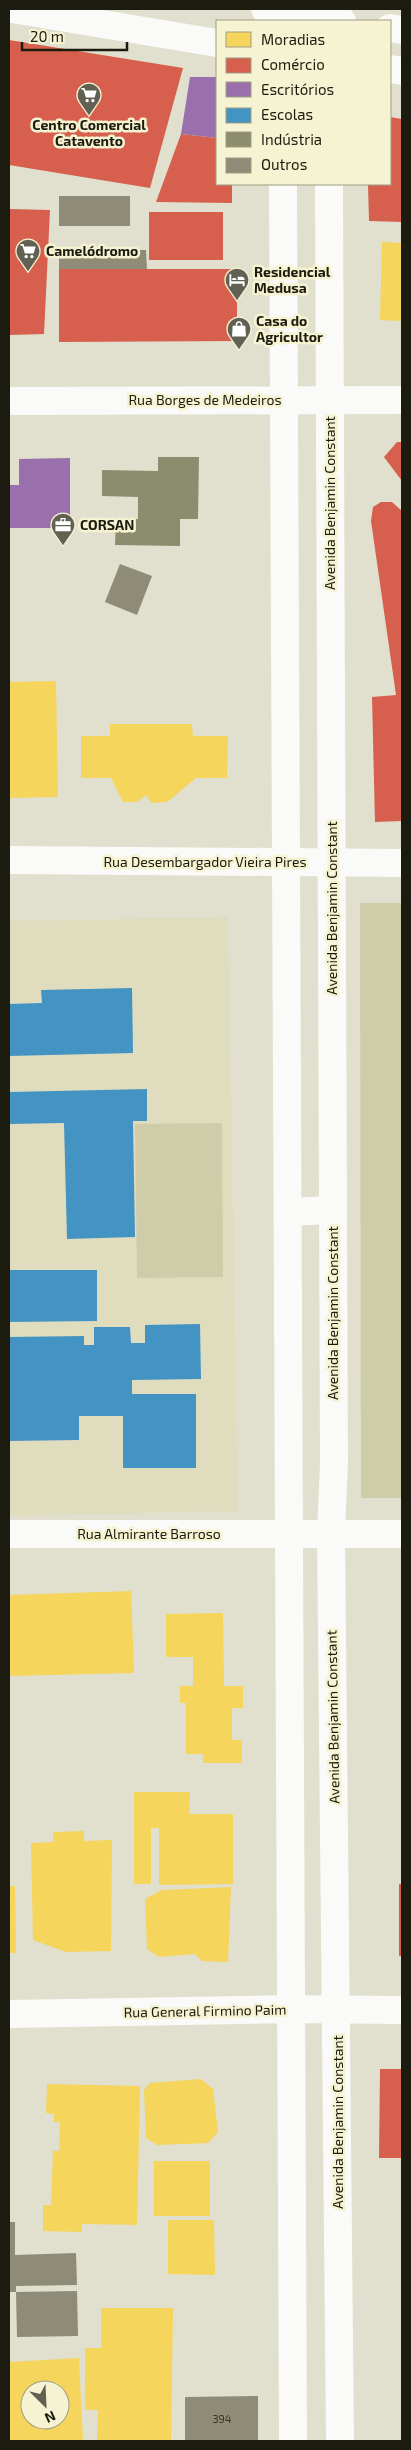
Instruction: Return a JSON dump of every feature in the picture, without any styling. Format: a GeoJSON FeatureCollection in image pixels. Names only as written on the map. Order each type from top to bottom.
{"type":"FeatureCollection","features":[{"type":"Feature","properties":{"kind":"main road"},"geometry":{"type":"LineString","coordinates":[[12,9],[216,42]]}},
{"type":"Feature","properties":{"kind":"main road"},"geometry":{"type":"LineString","coordinates":[[278,13],[331,18]]}},
{"type":"Feature","properties":{"kind":"main road"},"geometry":{"type":"LineString","coordinates":[[283,185],[293,2441]]}},
{"type":"Feature","properties":{"kind":"main road","name":"Avenida Benjamin Constant"},"geometry":{"type":"LineString","coordinates":[[329,185],[334,1463],[331,1532],[340,2441]]}},
{"type":"Feature","properties":{"kind":"main road","name":"Rua Borges de Medeiros"},"geometry":{"type":"LineString","coordinates":[[9,401],[402,400]]}},
{"type":"Feature","properties":{"kind":"main road","name":"Rua Desembargador Vieira Pires"},"geometry":{"type":"LineString","coordinates":[[9,860],[402,862]]}},
{"type":"Feature","properties":{"kind":"main road"},"geometry":{"type":"LineString","coordinates":[[288,1212],[333,1210]]}},
{"type":"Feature","properties":{"kind":"main road","name":"Rua Almirante Barroso"},"geometry":{"type":"LineString","coordinates":[[9,1534],[289,1534],[331,1532],[402,1534]]}},
{"type":"Feature","properties":{"kind":"main road","name":"Rua General Firmino Paim"},"geometry":{"type":"LineString","coordinates":[[9,2014],[292,2009],[402,2010]]}},
{"type":"Feature","properties":{"kind":"shaded area"},"geometry":{"type":"Polygon","coordinates":[[[360,903],[402,903],[402,1498],[361,1498],[360,903]]]}},
{"type":"Feature","properties":{"kind":"shaded area"},"geometry":{"type":"Polygon","coordinates":[[[228,917],[238,1511],[9,1516],[9,921],[228,917]]]}},
{"type":"Feature","properties":{"kind":"shaded area"},"geometry":{"type":"Polygon","coordinates":[[[222,1123],[223,1277],[137,1278],[135,1124],[222,1123]]]}},
{"type":"Feature","properties":{"kind":"building: Moradias"},"geometry":{"type":"Polygon","coordinates":[[[382,242],[402,243],[402,319],[400,321],[380,320],[382,242]]]}},
{"type":"Feature","properties":{"kind":"building: Moradias"},"geometry":{"type":"Polygon","coordinates":[[[56,681],[58,797],[9,798],[9,682],[56,681]]]}},
{"type":"Feature","properties":{"kind":"building: Moradias"},"geometry":{"type":"Polygon","coordinates":[[[110,724],[192,724],[193,736],[228,736],[227,778],[196,778],[167,802],[152,803],[146,795],[137,802],[123,802],[111,778],[81,778],[81,736],[110,736],[110,724]]]}},
{"type":"Feature","properties":{"kind":"building: Moradias"},"geometry":{"type":"Polygon","coordinates":[[[131,1591],[134,1673],[9,1676],[9,1595],[131,1591]]]}},
{"type":"Feature","properties":{"kind":"building: Moradias"},"geometry":{"type":"Polygon","coordinates":[[[223,1613],[224,1686],[243,1686],[243,1708],[232,1708],[232,1740],[242,1740],[242,1763],[203,1763],[203,1754],[186,1754],[186,1703],[180,1703],[180,1686],[193,1686],[193,1657],[166,1657],[166,1614],[223,1613]]]}},
{"type":"Feature","properties":{"kind":"building: Moradias"},"geometry":{"type":"Polygon","coordinates":[[[134,1792],[190,1792],[189,1814],[233,1814],[233,1884],[159,1885],[159,1828],[151,1828],[151,1884],[134,1884],[134,1792]]]}},
{"type":"Feature","properties":{"kind":"building: Moradias"},"geometry":{"type":"Polygon","coordinates":[[[84,1831],[84,1841],[112,1840],[111,1951],[66,1952],[33,1940],[31,1843],[53,1842],[53,1832],[84,1831]]]}},
{"type":"Feature","properties":{"kind":"building: Moradias"},"geometry":{"type":"Polygon","coordinates":[[[9,1886],[15,1886],[16,1953],[9,1953],[9,1886]]]}},
{"type":"Feature","properties":{"kind":"building: Moradias"},"geometry":{"type":"Polygon","coordinates":[[[231,1887],[228,1962],[202,1961],[195,1954],[159,1957],[147,1949],[145,1899],[162,1890],[231,1887]]]}},
{"type":"Feature","properties":{"kind":"building: Moradias"},"geometry":{"type":"Polygon","coordinates":[[[201,2079],[213,2089],[218,2132],[208,2143],[157,2145],[146,2138],[144,2090],[150,2083],[201,2079]]]}},
{"type":"Feature","properties":{"kind":"building: Moradias"},"geometry":{"type":"Polygon","coordinates":[[[47,2084],[140,2086],[137,2225],[82,2224],[82,2232],[43,2231],[43,2205],[51,2205],[53,2151],[59,2151],[60,2122],[54,2122],[54,2114],[46,2113],[47,2084]]]}},
{"type":"Feature","properties":{"kind":"building: Moradias"},"geometry":{"type":"Polygon","coordinates":[[[154,2161],[210,2161],[210,2216],[154,2216],[154,2161]]]}},
{"type":"Feature","properties":{"kind":"building: Moradias"},"geometry":{"type":"Polygon","coordinates":[[[168,2220],[214,2220],[215,2275],[168,2274],[168,2220]]]}},
{"type":"Feature","properties":{"kind":"building: Moradias"},"geometry":{"type":"Polygon","coordinates":[[[101,2308],[173,2308],[171,2441],[97,2441],[98,2410],[85,2410],[85,2348],[101,2348],[101,2308]]]}},
{"type":"Feature","properties":{"kind":"building: Moradias"},"geometry":{"type":"Polygon","coordinates":[[[79,2358],[83,2441],[9,2441],[9,2362],[79,2358]]]}},
{"type":"Feature","properties":{"kind":"building: Comércio","name":"Centro Comercial Catavento"},"geometry":{"type":"Polygon","coordinates":[[[9,40],[183,68],[150,188],[9,165],[9,40]]]}},
{"type":"Feature","properties":{"kind":"building: Comércio"},"geometry":{"type":"Polygon","coordinates":[[[391,117],[402,119],[402,222],[369,221],[368,185],[391,185],[391,117]]]}},
{"type":"Feature","properties":{"kind":"building: Comércio"},"geometry":{"type":"Polygon","coordinates":[[[181,134],[216,138],[216,185],[232,185],[232,203],[156,202],[181,134]]]}},
{"type":"Feature","properties":{"kind":"building: Comércio","name":"Camelódromo"},"geometry":{"type":"Polygon","coordinates":[[[9,209],[50,210],[44,334],[9,335],[9,209]]]}},
{"type":"Feature","properties":{"kind":"building: Comércio"},"geometry":{"type":"Polygon","coordinates":[[[149,212],[223,212],[223,260],[149,260],[149,212]]]}},
{"type":"Feature","properties":{"kind":"building: Comércio"},"geometry":{"type":"Polygon","coordinates":[[[59,269],[237,269],[237,341],[59,342],[59,269]]]}},
{"type":"Feature","properties":{"kind":"building: Comércio"},"geometry":{"type":"Polygon","coordinates":[[[397,442],[402,442],[402,481],[384,457],[397,442]]]}},
{"type":"Feature","properties":{"kind":"building: Comércio"},"geometry":{"type":"Polygon","coordinates":[[[381,502],[392,502],[402,511],[402,821],[375,822],[372,697],[396,695],[371,521],[373,507],[381,502]]]}},
{"type":"Feature","properties":{"kind":"building: Comércio"},"geometry":{"type":"Polygon","coordinates":[[[399,1884],[402,1884],[402,1956],[399,1956],[399,1884]]]}},
{"type":"Feature","properties":{"kind":"building: Comércio"},"geometry":{"type":"Polygon","coordinates":[[[380,2069],[402,2069],[402,2158],[379,2158],[380,2069]]]}},
{"type":"Feature","properties":{"kind":"building: Escritórios"},"geometry":{"type":"Polygon","coordinates":[[[190,77],[216,77],[216,138],[181,134],[190,77]]]}},
{"type":"Feature","properties":{"kind":"building: Escritórios"},"geometry":{"type":"Polygon","coordinates":[[[70,458],[70,528],[9,528],[9,485],[19,485],[19,459],[70,458]]]}},
{"type":"Feature","properties":{"kind":"building: Escolas"},"geometry":{"type":"Polygon","coordinates":[[[132,988],[133,1053],[9,1056],[9,1004],[42,1003],[41,990],[132,988]]]}},
{"type":"Feature","properties":{"kind":"building: Escolas"},"geometry":{"type":"Polygon","coordinates":[[[147,1089],[147,1121],[133,1121],[135,1237],[67,1239],[64,1123],[9,1124],[9,1092],[147,1089]]]}},
{"type":"Feature","properties":{"kind":"building: Escolas"},"geometry":{"type":"Polygon","coordinates":[[[9,1270],[97,1270],[97,1321],[9,1322],[9,1270]]]}},
{"type":"Feature","properties":{"kind":"building: Escolas"},"geometry":{"type":"Polygon","coordinates":[[[200,1324],[201,1379],[132,1380],[132,1394],[196,1394],[196,1468],[123,1468],[123,1416],[79,1416],[79,1440],[9,1441],[9,1337],[84,1336],[84,1345],[94,1345],[94,1327],[130,1327],[131,1343],[145,1343],[145,1325],[200,1324]]]}},
{"type":"Feature","properties":{"kind":"building: Indústria"},"geometry":{"type":"Polygon","coordinates":[[[158,457],[199,457],[198,519],[180,519],[180,546],[115,545],[116,519],[138,519],[138,497],[102,496],[102,470],[158,471],[158,457]]]}},
{"type":"Feature","properties":{"kind":"building: Outros"},"geometry":{"type":"Polygon","coordinates":[[[59,196],[130,196],[130,226],[59,226],[59,196]]]}},
{"type":"Feature","properties":{"kind":"building: Outros"},"geometry":{"type":"Polygon","coordinates":[[[59,250],[146,250],[147,269],[59,269],[59,250]]]}},
{"type":"Feature","properties":{"kind":"building: Outros"},"geometry":{"type":"Polygon","coordinates":[[[120,564],[152,576],[137,615],[105,602],[120,564]]]}},
{"type":"Feature","properties":{"kind":"building: Outros"},"geometry":{"type":"Polygon","coordinates":[[[9,2222],[15,2222],[15,2255],[76,2253],[77,2285],[16,2286],[16,2292],[9,2292],[9,2222]]]}},
{"type":"Feature","properties":{"kind":"building: Outros"},"geometry":{"type":"Polygon","coordinates":[[[77,2291],[78,2336],[17,2337],[16,2292],[77,2291]]]}},
{"type":"Feature","properties":{"kind":"building: Outros"},"geometry":{"type":"Polygon","coordinates":[[[258,2396],[258,2441],[185,2441],[185,2397],[258,2396]]]}},
{"type":"Feature","properties":{"kind":"place","name":"Centro Comercial Catavento"},"geometry":{"type":"Point","coordinates":[89,116]}},
{"type":"Feature","properties":{"kind":"place","name":"Camelódromo"},"geometry":{"type":"Point","coordinates":[28,272]}},
{"type":"Feature","properties":{"kind":"place","name":"Residencial Medusa"},"geometry":{"type":"Point","coordinates":[237,301]}},
{"type":"Feature","properties":{"kind":"place","name":"Casa do Agricultor"},"geometry":{"type":"Point","coordinates":[239,350]}},
{"type":"Feature","properties":{"kind":"place","name":"CORSAN"},"geometry":{"type":"Point","coordinates":[63,546]}}]}
